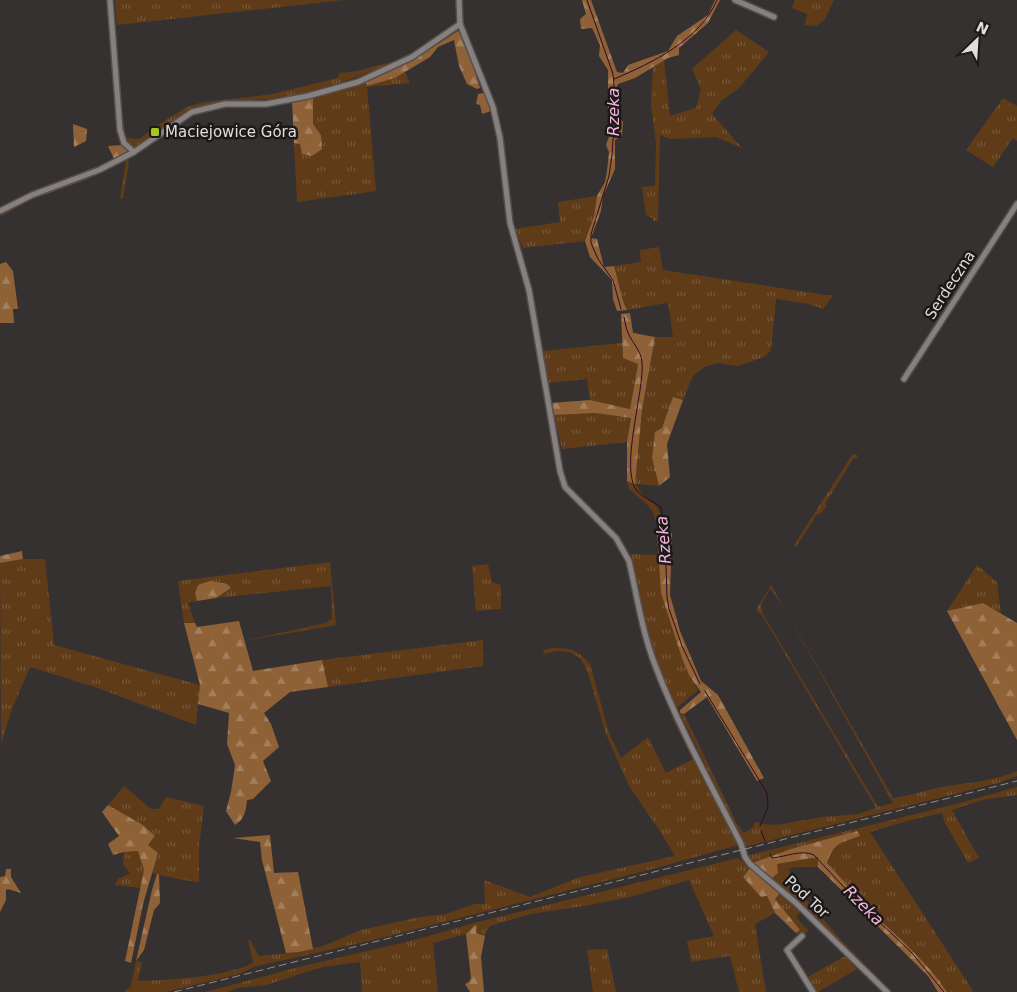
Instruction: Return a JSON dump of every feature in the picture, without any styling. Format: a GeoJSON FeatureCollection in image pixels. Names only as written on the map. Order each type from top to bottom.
{"type":"FeatureCollection","features":[{"type":"Feature","properties":{"kind":"street"},"geometry":{"type":"LineString","coordinates":[[110,0],[120,130],[124,143],[134,152]]}},
{"type":"Feature","properties":{"kind":"street","name":"Pod Tor"},"geometry":{"type":"LineString","coordinates":[[459,0],[460,24],[493,107],[500,138],[510,222],[529,290],[560,471],[565,487],[616,538],[626,554],[645,633],[655,665],[682,726],[741,844],[745,858],[796,903],[887,992]]}},
{"type":"Feature","properties":{"kind":"street"},"geometry":{"type":"LineString","coordinates":[[735,0],[774,18]]}},
{"type":"Feature","properties":{"kind":"street"},"geometry":{"type":"LineString","coordinates":[[0,211],[32,195],[99,170],[134,152],[192,112],[225,104],[275,102],[308,96],[358,82],[412,57],[460,24]]}},
{"type":"Feature","properties":{"kind":"street","name":"Serdeczna"},"geometry":{"type":"LineString","coordinates":[[904,379],[1017,204]]}},
{"type":"Feature","properties":{"kind":"street"},"geometry":{"type":"LineString","coordinates":[[802,936],[787,950],[813,992]]}},
{"type":"Feature","properties":{"kind":"green space"},"geometry":{"type":"Polygon","coordinates":[[[115,0],[344,0],[117,25],[115,0]]]}},
{"type":"Feature","properties":{"kind":"green space"},"geometry":{"type":"Polygon","coordinates":[[[582,0],[591,0],[617,72],[623,73],[628,65],[668,51],[677,36],[708,15],[715,0],[720,0],[708,23],[679,48],[679,55],[668,58],[635,78],[618,84],[615,90],[615,112],[623,122],[622,136],[615,140],[615,169],[603,196],[601,211],[591,238],[597,239],[604,267],[614,266],[627,310],[617,311],[613,299],[612,280],[590,257],[585,241],[594,216],[597,196],[605,182],[609,152],[606,145],[613,126],[608,116],[608,70],[599,56],[600,45],[592,28],[581,29],[580,19],[586,14],[582,0]]]}},
{"type":"Feature","properties":{"kind":"green space"},"geometry":{"type":"Polygon","coordinates":[[[795,0],[834,0],[825,19],[817,26],[805,25],[807,14],[792,8],[795,0]]]}},
{"type":"Feature","properties":{"kind":"green space"},"geometry":{"type":"Polygon","coordinates":[[[736,30],[769,52],[739,88],[721,101],[712,114],[742,148],[716,137],[670,139],[660,135],[658,221],[654,221],[646,215],[642,187],[655,186],[656,143],[651,105],[653,67],[664,60],[670,116],[696,108],[701,89],[692,69],[736,30]]]}},
{"type":"Feature","properties":{"kind":"green space"},"geometry":{"type":"Polygon","coordinates":[[[458,31],[466,42],[480,88],[477,89],[467,84],[459,66],[454,40],[438,47],[430,57],[395,78],[367,86],[366,82],[413,60],[458,31]]]}},
{"type":"Feature","properties":{"kind":"green space"},"geometry":{"type":"Polygon","coordinates":[[[387,63],[388,65],[306,93],[261,100],[218,102],[203,106],[190,111],[158,130],[135,147],[130,147],[125,140],[120,100],[126,138],[139,139],[187,107],[203,102],[268,95],[338,78],[339,73],[357,71],[387,63]]]}},
{"type":"Feature","properties":{"kind":"green space"},"geometry":{"type":"Polygon","coordinates":[[[405,72],[410,83],[367,87],[376,191],[297,202],[294,143],[300,144],[302,154],[312,156],[321,135],[313,124],[313,97],[366,82],[367,86],[395,78],[405,72]]]}},
{"type":"Feature","properties":{"kind":"green space"},"geometry":{"type":"Polygon","coordinates":[[[484,93],[491,111],[482,114],[480,105],[476,104],[478,94],[484,93]]]}},
{"type":"Feature","properties":{"kind":"green space"},"geometry":{"type":"Polygon","coordinates":[[[313,97],[313,124],[321,135],[322,149],[312,156],[302,154],[300,144],[294,143],[292,101],[313,97]]]}},
{"type":"Feature","properties":{"kind":"green space"},"geometry":{"type":"Polygon","coordinates":[[[1003,98],[1017,106],[1017,141],[1013,138],[993,167],[966,150],[1003,98]]]}},
{"type":"Feature","properties":{"kind":"green space"},"geometry":{"type":"Polygon","coordinates":[[[73,124],[87,129],[86,141],[74,147],[73,124]]]}},
{"type":"Feature","properties":{"kind":"green space"},"geometry":{"type":"Polygon","coordinates":[[[122,145],[128,152],[114,159],[108,146],[122,145]]]}},
{"type":"Feature","properties":{"kind":"green space"},"geometry":{"type":"Polygon","coordinates":[[[126,158],[129,162],[123,199],[120,198],[126,161],[83,181],[30,200],[2,216],[2,213],[33,196],[126,158]]]}},
{"type":"Feature","properties":{"kind":"green space"},"geometry":{"type":"Polygon","coordinates":[[[597,196],[594,216],[585,241],[523,248],[515,229],[560,222],[558,202],[597,196]]]}},
{"type":"Feature","properties":{"kind":"green space"},"geometry":{"type":"Polygon","coordinates":[[[659,247],[663,270],[833,296],[823,309],[809,304],[776,299],[771,350],[764,357],[738,366],[718,363],[704,367],[693,376],[683,400],[673,398],[652,458],[659,486],[636,484],[642,494],[657,507],[665,523],[657,532],[655,517],[652,511],[629,489],[627,481],[635,483],[642,410],[655,337],[673,337],[669,307],[667,303],[627,310],[614,266],[641,262],[640,250],[659,247]]]}},
{"type":"Feature","properties":{"kind":"green space"},"geometry":{"type":"Polygon","coordinates":[[[6,262],[13,271],[18,309],[13,309],[14,323],[0,323],[0,264],[6,262]]]}},
{"type":"Feature","properties":{"kind":"green space"},"geometry":{"type":"Polygon","coordinates":[[[630,313],[633,333],[655,337],[642,410],[635,484],[627,481],[627,442],[631,418],[595,413],[554,415],[551,403],[590,400],[630,409],[638,364],[623,358],[621,314],[630,313]]]}},
{"type":"Feature","properties":{"kind":"green space"},"geometry":{"type":"Polygon","coordinates":[[[622,343],[623,358],[638,364],[630,409],[590,400],[587,379],[549,383],[543,351],[622,343]]]}},
{"type":"Feature","properties":{"kind":"green space"},"geometry":{"type":"Polygon","coordinates":[[[673,397],[683,400],[667,444],[670,477],[659,486],[652,458],[655,432],[662,428],[673,397]]]}},
{"type":"Feature","properties":{"kind":"green space"},"geometry":{"type":"Polygon","coordinates":[[[595,413],[631,418],[627,442],[562,449],[554,415],[595,413]]]}},
{"type":"Feature","properties":{"kind":"green space"},"geometry":{"type":"Polygon","coordinates":[[[856,454],[858,457],[853,459],[825,504],[827,506],[820,514],[817,514],[796,547],[794,545],[852,455],[856,454]]]}},
{"type":"Feature","properties":{"kind":"green space"},"geometry":{"type":"Polygon","coordinates":[[[665,523],[672,534],[670,595],[680,631],[701,681],[718,695],[764,778],[757,781],[707,697],[684,714],[680,713],[680,710],[701,692],[689,675],[682,658],[661,593],[657,532],[665,523]]]}},
{"type":"Feature","properties":{"kind":"green space"},"geometry":{"type":"Polygon","coordinates":[[[22,551],[23,559],[0,563],[0,556],[22,551]]]}},
{"type":"Feature","properties":{"kind":"green space"},"geometry":{"type":"Polygon","coordinates":[[[631,554],[660,555],[661,593],[689,675],[698,690],[678,707],[675,706],[649,641],[631,554]]]}},
{"type":"Feature","properties":{"kind":"green space"},"geometry":{"type":"Polygon","coordinates":[[[23,559],[45,559],[54,645],[200,685],[196,725],[98,688],[30,667],[12,709],[1,744],[0,563],[23,559]]]}},
{"type":"Feature","properties":{"kind":"green space"},"geometry":{"type":"Polygon","coordinates":[[[330,562],[336,625],[244,641],[325,623],[332,619],[331,586],[216,598],[230,589],[195,593],[197,601],[188,603],[195,623],[184,623],[178,581],[330,562]]]}},
{"type":"Feature","properties":{"kind":"green space"},"geometry":{"type":"Polygon","coordinates":[[[488,564],[492,582],[501,585],[501,609],[476,611],[472,566],[488,564]]]}},
{"type":"Feature","properties":{"kind":"green space"},"geometry":{"type":"Polygon","coordinates":[[[977,565],[997,582],[1001,613],[983,603],[947,611],[977,565]]]}},
{"type":"Feature","properties":{"kind":"green space"},"geometry":{"type":"Polygon","coordinates":[[[210,581],[227,584],[231,588],[216,598],[197,601],[195,593],[198,585],[210,581]]]}},
{"type":"Feature","properties":{"kind":"green space"},"geometry":{"type":"Polygon","coordinates":[[[771,585],[893,798],[942,787],[989,780],[1017,771],[1017,776],[998,783],[744,847],[680,713],[684,714],[737,824],[744,833],[752,828],[755,822],[770,825],[782,824],[822,817],[858,814],[876,808],[762,615],[756,610],[771,585]],[[770,588],[761,605],[763,614],[878,807],[893,803],[783,606],[770,588]]]}},
{"type":"Feature","properties":{"kind":"green space"},"geometry":{"type":"Polygon","coordinates":[[[983,603],[1017,623],[1017,740],[947,611],[983,603]]]}},
{"type":"Feature","properties":{"kind":"green space"},"geometry":{"type":"Polygon","coordinates":[[[239,621],[253,671],[322,660],[328,687],[290,692],[264,713],[271,724],[279,747],[263,761],[271,781],[253,799],[247,800],[243,817],[235,825],[226,811],[235,765],[227,744],[229,713],[198,704],[200,685],[184,623],[195,623],[197,627],[239,621]]]}},
{"type":"Feature","properties":{"kind":"green space"},"geometry":{"type":"Polygon","coordinates":[[[483,640],[483,666],[328,687],[322,660],[483,640]]]}},
{"type":"Feature","properties":{"kind":"green space"},"geometry":{"type":"Polygon","coordinates":[[[552,648],[570,649],[580,654],[590,664],[609,733],[621,758],[648,737],[666,773],[693,759],[672,718],[675,715],[738,845],[660,867],[369,941],[253,967],[239,974],[166,992],[124,992],[131,986],[136,961],[142,962],[138,981],[213,975],[242,968],[253,963],[248,940],[250,940],[259,956],[299,952],[323,946],[361,930],[420,917],[446,914],[475,904],[485,904],[484,880],[530,897],[580,877],[675,856],[629,786],[606,734],[587,670],[580,658],[570,652],[557,651],[543,654],[544,650],[552,648]]]}},
{"type":"Feature","properties":{"kind":"green space"},"geometry":{"type":"Polygon","coordinates":[[[124,786],[151,809],[159,809],[166,797],[204,806],[199,847],[199,882],[152,873],[158,853],[148,845],[155,836],[143,825],[108,805],[124,786]]]}},
{"type":"Feature","properties":{"kind":"green space"},"geometry":{"type":"Polygon","coordinates":[[[1017,787],[1017,795],[982,800],[952,810],[979,858],[968,863],[945,823],[942,813],[870,832],[972,992],[947,992],[923,962],[872,912],[827,863],[835,847],[847,840],[860,836],[791,849],[752,863],[746,856],[956,804],[1017,787]]]}},
{"type":"Feature","properties":{"kind":"green space"},"geometry":{"type":"Polygon","coordinates":[[[108,805],[143,825],[155,836],[148,845],[158,853],[143,904],[131,963],[125,961],[144,870],[138,851],[113,855],[108,844],[119,836],[102,812],[108,805]]]}},
{"type":"Feature","properties":{"kind":"green space"},"geometry":{"type":"Polygon","coordinates":[[[857,831],[860,836],[839,844],[832,851],[827,863],[872,912],[923,962],[947,992],[938,992],[928,976],[818,867],[818,857],[777,864],[778,873],[772,878],[752,863],[791,849],[857,831]]]}},
{"type":"Feature","properties":{"kind":"green space"},"geometry":{"type":"Polygon","coordinates":[[[270,835],[274,873],[298,872],[313,949],[286,953],[262,860],[260,842],[233,838],[270,835]]]}},
{"type":"Feature","properties":{"kind":"green space"},"geometry":{"type":"Polygon","coordinates":[[[139,851],[144,870],[141,888],[115,885],[118,879],[130,873],[123,864],[124,852],[139,851]]]}},
{"type":"Feature","properties":{"kind":"green space"},"geometry":{"type":"Polygon","coordinates":[[[818,857],[818,867],[795,867],[789,869],[793,885],[842,941],[892,992],[889,992],[772,878],[777,873],[777,864],[818,857]]]}},
{"type":"Feature","properties":{"kind":"green space"},"geometry":{"type":"Polygon","coordinates":[[[738,858],[750,868],[743,877],[767,896],[775,913],[755,924],[766,992],[739,992],[730,956],[691,962],[687,941],[714,936],[689,880],[630,897],[530,914],[490,926],[485,936],[476,933],[475,925],[466,934],[433,943],[438,992],[362,992],[360,962],[322,967],[266,985],[238,988],[227,992],[205,992],[299,967],[418,939],[474,923],[738,858]]]}},
{"type":"Feature","properties":{"kind":"green space"},"geometry":{"type":"Polygon","coordinates":[[[750,868],[780,893],[775,899],[800,930],[796,933],[775,913],[767,896],[761,897],[743,877],[750,868]]]}},
{"type":"Feature","properties":{"kind":"green space"},"geometry":{"type":"Polygon","coordinates":[[[6,869],[11,869],[11,877],[21,893],[6,890],[6,900],[0,912],[0,877],[5,876],[6,869]]]}},
{"type":"Feature","properties":{"kind":"green space"},"geometry":{"type":"Polygon","coordinates":[[[157,874],[159,874],[160,903],[154,910],[144,950],[136,961],[152,890],[157,874]]]}},
{"type":"Feature","properties":{"kind":"green space"},"geometry":{"type":"Polygon","coordinates":[[[780,893],[800,912],[796,918],[809,931],[799,936],[796,933],[800,930],[775,899],[780,893]]]}},
{"type":"Feature","properties":{"kind":"green space"},"geometry":{"type":"Polygon","coordinates":[[[475,925],[477,926],[476,933],[485,936],[481,957],[484,992],[470,992],[465,984],[471,978],[466,934],[475,925]]]}},
{"type":"Feature","properties":{"kind":"green space"},"geometry":{"type":"Polygon","coordinates":[[[607,949],[616,992],[593,992],[587,950],[607,949]]]}},
{"type":"Feature","properties":{"kind":"green space"},"geometry":{"type":"Polygon","coordinates":[[[845,956],[857,969],[815,992],[806,978],[845,956]]]}},
{"type":"Feature","properties":{"kind":"waterway","name":"Rzeka"},"geometry":{"type":"LineString","coordinates":[[587,0],[613,74],[614,84],[611,109],[616,124],[609,176],[591,234],[591,243],[598,259],[613,280],[621,309]]}},
{"type":"Feature","properties":{"kind":"waterway"},"geometry":{"type":"LineString","coordinates":[[614,79],[659,58],[687,38],[699,27],[717,0]]}},
{"type":"Feature","properties":{"kind":"waterway","name":"Rzeka"},"geometry":{"type":"LineString","coordinates":[[624,317],[628,333],[639,351],[642,362],[640,391],[631,449],[633,482],[640,494],[661,507],[665,537],[669,609],[682,646],[700,684]]}},
{"type":"Feature","properties":{"kind":"waterway","name":"Rzeka"},"geometry":{"type":"LineString","coordinates":[[705,691],[767,793],[768,807],[760,826]]}},
{"type":"Feature","properties":{"kind":"waterway","name":"Rzeka"},"geometry":{"type":"LineString","coordinates":[[761,831],[765,841]]}},
{"type":"Feature","properties":{"kind":"waterway","name":"Rzeka"},"geometry":{"type":"LineString","coordinates":[[770,854],[772,858],[799,853],[814,855],[854,898],[912,953],[944,992]]}},
{"type":"Feature","properties":{"kind":"railway"},"geometry":{"type":"LineString","coordinates":[[174,992],[1017,781]]}},
{"type":"Feature","properties":{"kind":"place","name":"Maciejowice Góra"},"geometry":{"type":"Point","coordinates":[155,132]}}]}
